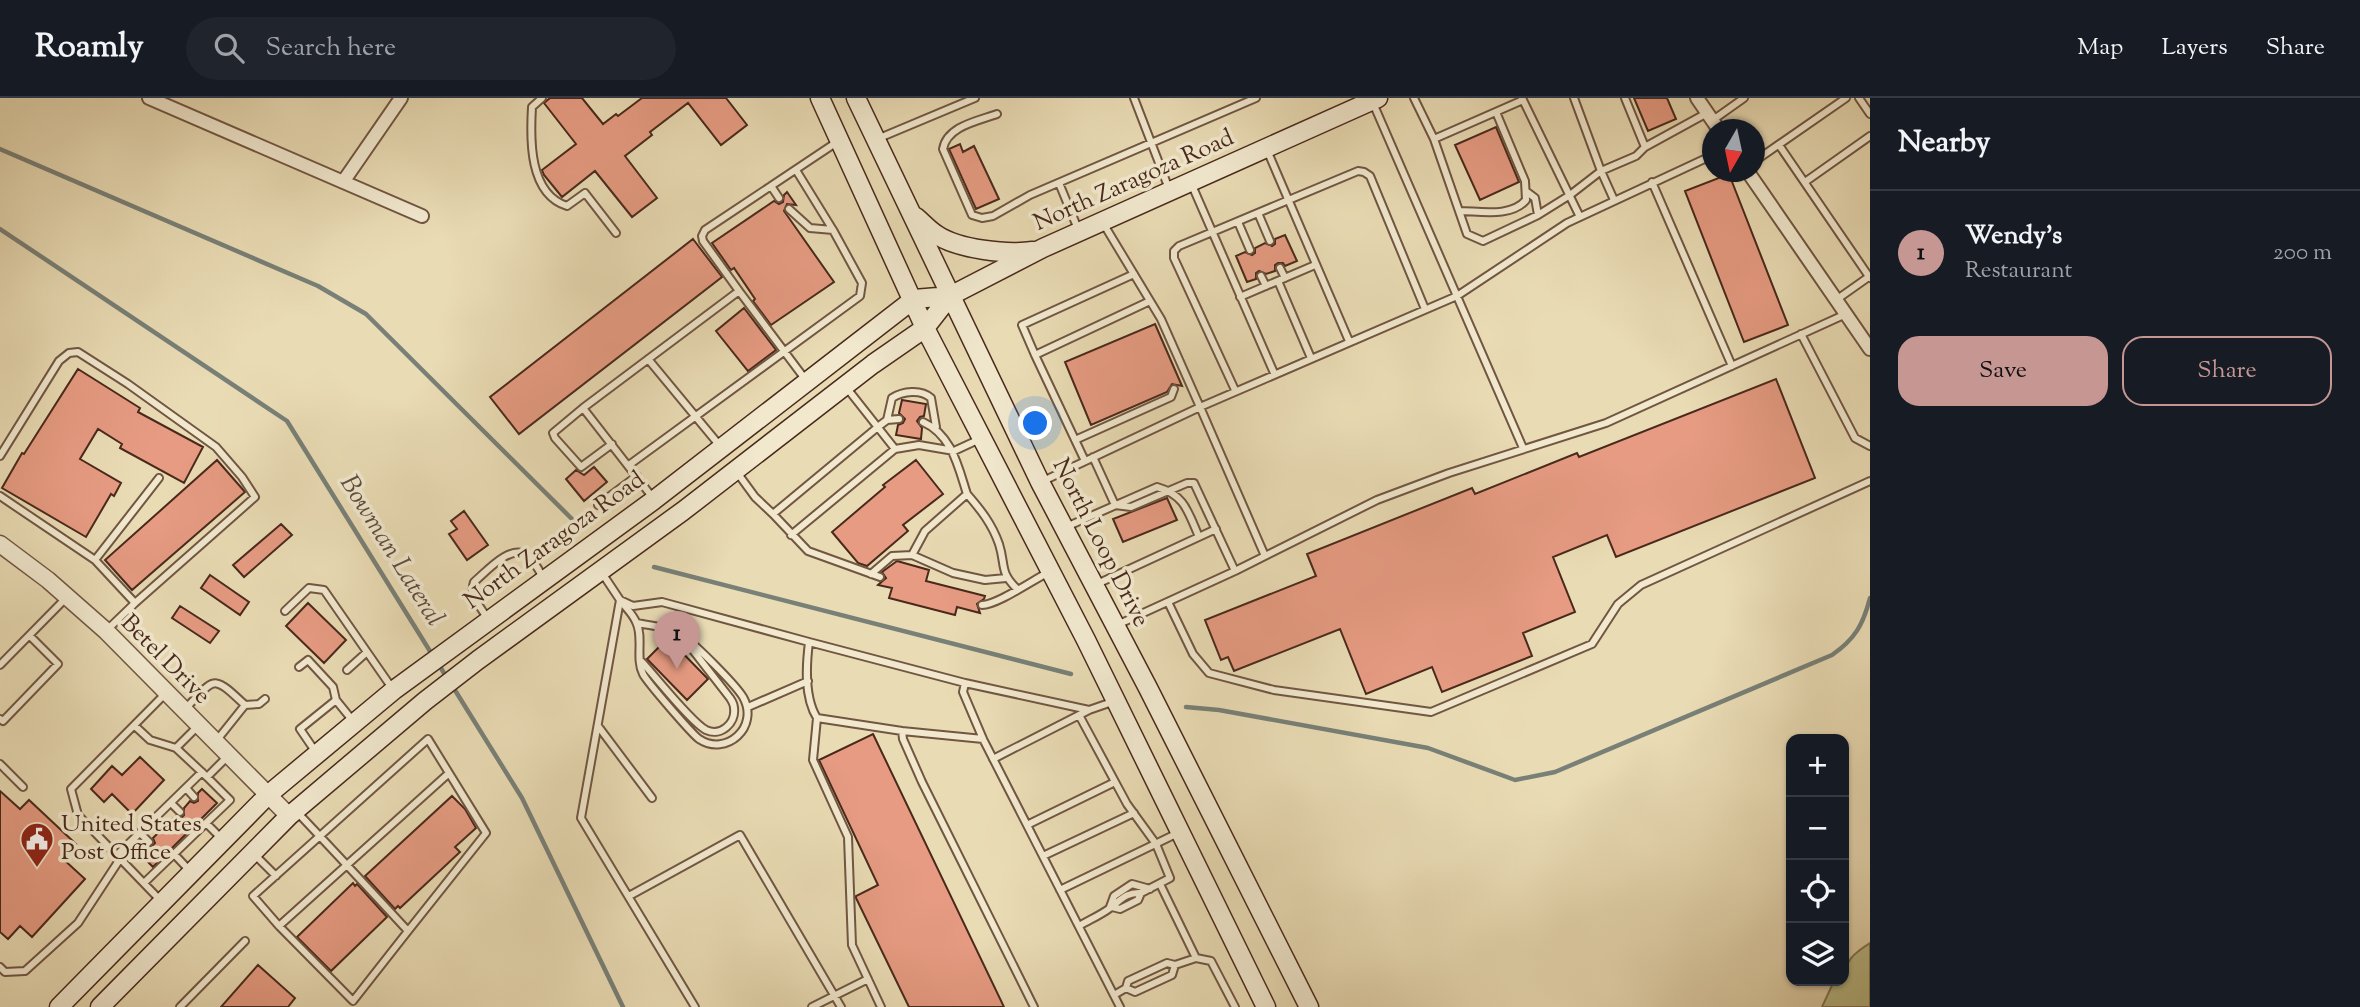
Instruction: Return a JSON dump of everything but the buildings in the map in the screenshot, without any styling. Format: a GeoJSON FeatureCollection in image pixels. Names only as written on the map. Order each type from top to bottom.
{"type":"FeatureCollection","features":[{"type":"Feature","properties":{"kind":"main road"},"geometry":{"type":"LineString","coordinates":[[820,98],[925,328],[1086,639],[1266,1007]]}},
{"type":"Feature","properties":{"kind":"main road","name":"North Loop Drive"},"geometry":{"type":"LineString","coordinates":[[856,98],[1040,482],[1309,1007]]}},
{"type":"Feature","properties":{"kind":"main road","name":"North Zaragoza Road"},"geometry":{"type":"LineString","coordinates":[[59,1007],[269,794],[354,723],[488,619],[654,500],[914,299],[950,296],[1043,248],[1373,99]]}},
{"type":"Feature","properties":{"kind":"main road"},"geometry":{"type":"LineString","coordinates":[[911,212],[937,235],[962,246],[1028,251],[1043,248]]}},
{"type":"Feature","properties":{"kind":"main road","name":"North Zaragoza Road"},"geometry":{"type":"LineString","coordinates":[[100,1007],[293,813],[425,701],[925,328],[950,296]]}},
{"type":"Feature","properties":{"kind":"main road"},"geometry":{"type":"LineString","coordinates":[[525,626],[535,607],[643,529],[652,516],[654,500]]}},
{"type":"Feature","properties":{"kind":"main road"},"geometry":{"type":"LineString","coordinates":[[1086,639],[1116,626]]}},
{"type":"Feature","properties":{"kind":"street"},"geometry":{"type":"LineString","coordinates":[[149,98],[170,102],[282,157],[422,216]]}},
{"type":"Feature","properties":{"kind":"street"},"geometry":{"type":"LineString","coordinates":[[343,182],[401,98]]}},
{"type":"Feature","properties":{"kind":"street"},"geometry":{"type":"LineString","coordinates":[[1697,98],[1712,119]]}},
{"type":"Feature","properties":{"kind":"street"},"geometry":{"type":"LineString","coordinates":[[1755,182],[1870,349]]}},
{"type":"Feature","properties":{"kind":"street","name":"Betel Drive"},"geometry":{"type":"LineString","coordinates":[[0,544],[68,597],[106,631],[198,726],[269,794],[293,813]]}},
{"type":"Feature","properties":{"kind":"lane"},"geometry":{"type":"LineString","coordinates":[[541,98],[531,107],[531,118],[533,166],[543,185],[557,202],[567,206],[584,193],[617,233]]}},
{"type":"Feature","properties":{"kind":"lane"},"geometry":{"type":"LineString","coordinates":[[876,139],[975,98]]}},
{"type":"Feature","properties":{"kind":"lane"},"geometry":{"type":"LineString","coordinates":[[1134,98],[1170,191]]}},
{"type":"Feature","properties":{"kind":"lane"},"geometry":{"type":"LineString","coordinates":[[997,114],[950,133],[944,141],[943,149],[972,215],[982,218],[993,216],[1030,195],[1256,98]]}},
{"type":"Feature","properties":{"kind":"lane"},"geometry":{"type":"LineString","coordinates":[[1414,98],[1434,139],[1467,234],[1483,241],[1538,215],[1601,171],[1636,156],[1645,147],[1702,125]]}},
{"type":"Feature","properties":{"kind":"lane"},"geometry":{"type":"LineString","coordinates":[[1574,98],[1614,200]]}},
{"type":"Feature","properties":{"kind":"lane"},"geometry":{"type":"LineString","coordinates":[[1625,98],[1645,147]]}},
{"type":"Feature","properties":{"kind":"lane"},"geometry":{"type":"LineString","coordinates":[[1765,154],[1846,98]]}},
{"type":"Feature","properties":{"kind":"lane"},"geometry":{"type":"LineString","coordinates":[[1859,98],[1870,114]]}},
{"type":"Feature","properties":{"kind":"lane"},"geometry":{"type":"LineString","coordinates":[[1373,99],[1524,448]]}},
{"type":"Feature","properties":{"kind":"lane"},"geometry":{"type":"LineString","coordinates":[[1434,139],[1522,99],[1580,217]]}},
{"type":"Feature","properties":{"kind":"lane"},"geometry":{"type":"LineString","coordinates":[[1716,119],[1741,99]]}},
{"type":"Feature","properties":{"kind":"lane"},"geometry":{"type":"LineString","coordinates":[[1459,211],[1512,210],[1521,206],[1525,200],[1525,181],[1496,112]]}},
{"type":"Feature","properties":{"kind":"lane"},"geometry":{"type":"LineString","coordinates":[[1805,182],[1870,136]]}},
{"type":"Feature","properties":{"kind":"lane"},"geometry":{"type":"LineString","coordinates":[[807,382],[702,236],[705,230],[840,140]]}},
{"type":"Feature","properties":{"kind":"lane"},"geometry":{"type":"LineString","coordinates":[[1779,145],[1870,277],[1836,300]]}},
{"type":"Feature","properties":{"kind":"lane"},"geometry":{"type":"LineString","coordinates":[[1266,148],[1349,341]]}},
{"type":"Feature","properties":{"kind":"lane"},"geometry":{"type":"LineString","coordinates":[[1040,482],[1235,390],[1457,296],[1580,217],[1702,160]]}},
{"type":"Feature","properties":{"kind":"lane"},"geometry":{"type":"LineString","coordinates":[[629,466],[860,296],[862,283],[796,170]]}},
{"type":"Feature","properties":{"kind":"lane"},"geometry":{"type":"LineString","coordinates":[[1235,390],[1174,258],[1174,251],[1179,246],[1357,171],[1364,172],[1370,176],[1425,309]]}},
{"type":"Feature","properties":{"kind":"lane"},"geometry":{"type":"LineString","coordinates":[[1191,182],[1274,373]]}},
{"type":"Feature","properties":{"kind":"lane"},"geometry":{"type":"LineString","coordinates":[[1652,182],[1732,366]]}},
{"type":"Feature","properties":{"kind":"lane"},"geometry":{"type":"LineString","coordinates":[[1059,183],[1080,232]]}},
{"type":"Feature","properties":{"kind":"lane"},"geometry":{"type":"LineString","coordinates":[[771,186],[779,198]]}},
{"type":"Feature","properties":{"kind":"lane"},"geometry":{"type":"LineString","coordinates":[[1527,192],[1535,198],[1538,215]]}},
{"type":"Feature","properties":{"kind":"lane"},"geometry":{"type":"LineString","coordinates":[[789,209],[810,228],[833,230]]}},
{"type":"Feature","properties":{"kind":"lane"},"geometry":{"type":"LineString","coordinates":[[1258,214],[1269,242]]}},
{"type":"Feature","properties":{"kind":"lane"},"geometry":{"type":"LineString","coordinates":[[1102,222],[1161,319],[1265,556]]}},
{"type":"Feature","properties":{"kind":"lane"},"geometry":{"type":"LineString","coordinates":[[1238,222],[1250,250]]}},
{"type":"Feature","properties":{"kind":"lane"},"geometry":{"type":"LineString","coordinates":[[1240,297],[1315,265]]}},
{"type":"Feature","properties":{"kind":"lane"},"geometry":{"type":"LineString","coordinates":[[1280,268],[1281,280],[1311,358]]}},
{"type":"Feature","properties":{"kind":"lane"},"geometry":{"type":"LineString","coordinates":[[1085,461],[1022,325],[1134,274]]}},
{"type":"Feature","properties":{"kind":"lane"},"geometry":{"type":"LineString","coordinates":[[1261,276],[1266,286]]}},
{"type":"Feature","properties":{"kind":"lane"},"geometry":{"type":"LineString","coordinates":[[612,444],[581,467],[553,433],[739,291]]}},
{"type":"Feature","properties":{"kind":"lane"},"geometry":{"type":"LineString","coordinates":[[1035,355],[1150,301]]}},
{"type":"Feature","properties":{"kind":"lane"},"geometry":{"type":"LineString","coordinates":[[1116,626],[1235,571],[1377,500],[1449,473],[1606,423],[1846,314]]}},
{"type":"Feature","properties":{"kind":"lane"},"geometry":{"type":"LineString","coordinates":[[1801,334],[1855,438],[1870,446]]}},
{"type":"Feature","properties":{"kind":"lane"},"geometry":{"type":"LineString","coordinates":[[0,456],[59,361],[69,353],[78,352],[216,447],[256,497],[106,631]]}},
{"type":"Feature","properties":{"kind":"lane"},"geometry":{"type":"LineString","coordinates":[[648,359],[721,447]]}},
{"type":"Feature","properties":{"kind":"lane"},"geometry":{"type":"LineString","coordinates":[[1178,377],[1182,367]]}},
{"type":"Feature","properties":{"kind":"lane"},"geometry":{"type":"LineString","coordinates":[[845,386],[895,449]]}},
{"type":"Feature","properties":{"kind":"lane"},"geometry":{"type":"LineString","coordinates":[[1075,440],[1171,397],[1174,389]]}},
{"type":"Feature","properties":{"kind":"lane"},"geometry":{"type":"LineString","coordinates":[[887,420],[892,398],[904,392],[923,393],[931,398],[936,428]]}},
{"type":"Feature","properties":{"kind":"lane"},"geometry":{"type":"LineString","coordinates":[[583,408],[654,500]]}},
{"type":"Feature","properties":{"kind":"lane"},"geometry":{"type":"LineString","coordinates":[[773,514],[879,426],[887,420],[899,419]]}},
{"type":"Feature","properties":{"kind":"lane"},"geometry":{"type":"LineString","coordinates":[[923,422],[936,428],[954,451],[967,494],[986,516],[1000,546],[1006,578],[1017,589]]}},
{"type":"Feature","properties":{"kind":"lane"},"geometry":{"type":"LineString","coordinates":[[791,535],[895,449],[919,445],[954,451],[982,438]]}},
{"type":"Feature","properties":{"kind":"lane"},"geometry":{"type":"LineString","coordinates":[[1093,457],[1115,505]]}},
{"type":"Feature","properties":{"kind":"lane"},"geometry":{"type":"LineString","coordinates":[[735,469],[755,497],[808,551],[880,577]]}},
{"type":"Feature","properties":{"kind":"lane"},"geometry":{"type":"LineString","coordinates":[[598,505],[636,475]]}},
{"type":"Feature","properties":{"kind":"lane"},"geometry":{"type":"LineString","coordinates":[[95,560],[159,478]]}},
{"type":"Feature","properties":{"kind":"lane"},"geometry":{"type":"LineString","coordinates":[[1168,602],[1193,654],[1209,673],[1274,690],[1431,712],[1592,644],[1618,604],[1641,585],[1870,481]]}},
{"type":"Feature","properties":{"kind":"lane"},"geometry":{"type":"LineString","coordinates":[[1064,528],[1115,505],[1131,507],[1187,483],[1194,483],[1235,571]]}},
{"type":"Feature","properties":{"kind":"lane"},"geometry":{"type":"LineString","coordinates":[[1171,491],[1184,503],[1199,537]]}},
{"type":"Feature","properties":{"kind":"lane"},"geometry":{"type":"LineString","coordinates":[[912,555],[925,531],[967,494]]}},
{"type":"Feature","properties":{"kind":"lane"},"geometry":{"type":"LineString","coordinates":[[0,496],[95,560],[135,603]]}},
{"type":"Feature","properties":{"kind":"lane"},"geometry":{"type":"LineString","coordinates":[[1094,585],[1216,529]]}},
{"type":"Feature","properties":{"kind":"lane"},"geometry":{"type":"LineString","coordinates":[[488,619],[473,594],[472,587],[474,582],[506,555],[519,552],[526,555],[544,579]]}},
{"type":"Feature","properties":{"kind":"lane"},"geometry":{"type":"LineString","coordinates":[[871,574],[892,556],[912,555],[953,573],[985,580],[1006,578]]}},
{"type":"Feature","properties":{"kind":"lane"},"geometry":{"type":"LineString","coordinates":[[601,571],[638,623],[642,673],[697,738],[720,745],[742,731],[749,716],[748,707],[738,689],[684,637],[664,628],[638,623]]}},
{"type":"Feature","properties":{"kind":"lane"},"geometry":{"type":"LineString","coordinates":[[982,605],[1002,600],[1050,571]]}},
{"type":"Feature","properties":{"kind":"lane"},"geometry":{"type":"LineString","coordinates":[[285,611],[309,587],[324,590],[394,690]]}},
{"type":"Feature","properties":{"kind":"lane"},"geometry":{"type":"LineString","coordinates":[[0,665],[68,597]]}},
{"type":"Feature","properties":{"kind":"lane"},"geometry":{"type":"LineString","coordinates":[[620,600],[633,606],[662,602],[686,607],[965,683],[1089,710]]}},
{"type":"Feature","properties":{"kind":"lane"},"geometry":{"type":"LineString","coordinates":[[620,600],[581,818],[695,1007]]}},
{"type":"Feature","properties":{"kind":"lane"},"geometry":{"type":"LineString","coordinates":[[0,719],[3,721],[58,664],[30,636]]}},
{"type":"Feature","properties":{"kind":"lane"},"geometry":{"type":"LineString","coordinates":[[640,660],[706,730],[715,732],[725,729],[732,722],[734,708],[730,698],[684,637]]}},
{"type":"Feature","properties":{"kind":"lane"},"geometry":{"type":"LineString","coordinates":[[809,642],[808,681],[811,708],[817,718],[813,760],[848,837],[852,944],[881,1007]]}},
{"type":"Feature","properties":{"kind":"lane"},"geometry":{"type":"LineString","coordinates":[[347,670],[367,652]]}},
{"type":"Feature","properties":{"kind":"lane"},"geometry":{"type":"LineString","coordinates":[[299,667],[307,660],[332,687],[336,700],[354,723]]}},
{"type":"Feature","properties":{"kind":"lane"},"geometry":{"type":"LineString","coordinates":[[748,707],[808,681]]}},
{"type":"Feature","properties":{"kind":"lane"},"geometry":{"type":"LineString","coordinates":[[184,710],[209,685],[216,682],[223,684],[246,705]]}},
{"type":"Feature","properties":{"kind":"lane"},"geometry":{"type":"LineString","coordinates":[[965,683],[963,692],[983,739],[1120,1007]]}},
{"type":"Feature","properties":{"kind":"lane"},"geometry":{"type":"LineString","coordinates":[[162,902],[78,815],[71,789],[166,693]]}},
{"type":"Feature","properties":{"kind":"lane"},"geometry":{"type":"LineString","coordinates":[[215,741],[246,705],[259,704],[265,699]]}},
{"type":"Feature","properties":{"kind":"lane"},"geometry":{"type":"LineString","coordinates":[[291,728],[302,724],[327,702],[336,700]]}},
{"type":"Feature","properties":{"kind":"lane"},"geometry":{"type":"LineString","coordinates":[[993,759],[1089,710],[1116,701]]}},
{"type":"Feature","properties":{"kind":"lane"},"geometry":{"type":"LineString","coordinates":[[1079,715],[1115,782],[1156,844],[1170,878],[1141,894],[1131,892],[1111,908],[1079,926]]}},
{"type":"Feature","properties":{"kind":"lane"},"geometry":{"type":"LineString","coordinates":[[817,718],[902,731],[983,739]]}},
{"type":"Feature","properties":{"kind":"lane"},"geometry":{"type":"LineString","coordinates":[[302,724],[317,754]]}},
{"type":"Feature","properties":{"kind":"lane"},"geometry":{"type":"LineString","coordinates":[[135,726],[150,740],[176,748],[230,800],[211,813],[206,823],[196,828],[144,883]]}},
{"type":"Feature","properties":{"kind":"lane"},"geometry":{"type":"LineString","coordinates":[[176,748],[198,726]]}},
{"type":"Feature","properties":{"kind":"lane"},"geometry":{"type":"LineString","coordinates":[[598,726],[652,798]]}},
{"type":"Feature","properties":{"kind":"lane"},"geometry":{"type":"LineString","coordinates":[[902,731],[922,782],[1034,1007]]}},
{"type":"Feature","properties":{"kind":"lane"},"geometry":{"type":"LineString","coordinates":[[428,740],[448,774],[485,833],[353,1001],[253,896],[428,740]]}},
{"type":"Feature","properties":{"kind":"lane"},"geometry":{"type":"LineString","coordinates":[[0,967],[5,972],[25,971],[78,923],[118,857],[186,788],[229,755]]}},
{"type":"Feature","properties":{"kind":"lane"},"geometry":{"type":"LineString","coordinates":[[0,764],[23,787]]}},
{"type":"Feature","properties":{"kind":"lane"},"geometry":{"type":"LineString","coordinates":[[279,926],[448,774]]}},
{"type":"Feature","properties":{"kind":"lane"},"geometry":{"type":"LineString","coordinates":[[1027,825],[1115,782]]}},
{"type":"Feature","properties":{"kind":"lane"},"geometry":{"type":"LineString","coordinates":[[186,788],[194,797]]}},
{"type":"Feature","properties":{"kind":"lane"},"geometry":{"type":"LineString","coordinates":[[171,803],[180,812]]}},
{"type":"Feature","properties":{"kind":"lane"},"geometry":{"type":"LineString","coordinates":[[293,813],[321,837],[408,931]]}},
{"type":"Feature","properties":{"kind":"lane"},"geometry":{"type":"LineString","coordinates":[[1043,856],[1134,813]]}},
{"type":"Feature","properties":{"kind":"lane"},"geometry":{"type":"LineString","coordinates":[[155,818],[164,827]]}},
{"type":"Feature","properties":{"kind":"lane"},"geometry":{"type":"LineString","coordinates":[[206,823],[223,840]]}},
{"type":"Feature","properties":{"kind":"lane"},"geometry":{"type":"LineString","coordinates":[[1060,890],[1180,832]]}},
{"type":"Feature","properties":{"kind":"lane"},"geometry":{"type":"LineString","coordinates":[[140,833],[149,842]]}},
{"type":"Feature","properties":{"kind":"lane"},"geometry":{"type":"LineString","coordinates":[[629,897],[740,835],[841,1007]]}},
{"type":"Feature","properties":{"kind":"lane"},"geometry":{"type":"LineString","coordinates":[[253,852],[276,876]]}},
{"type":"Feature","properties":{"kind":"lane"},"geometry":{"type":"LineString","coordinates":[[169,857],[191,872]]}},
{"type":"Feature","properties":{"kind":"lane"},"geometry":{"type":"LineString","coordinates":[[1111,908],[1114,896],[1132,884],[1150,889]]}},
{"type":"Feature","properties":{"kind":"lane"},"geometry":{"type":"LineString","coordinates":[[1160,884],[1196,958]]}},
{"type":"Feature","properties":{"kind":"lane"},"geometry":{"type":"LineString","coordinates":[[180,1007],[245,941]]}},
{"type":"Feature","properties":{"kind":"lane"},"geometry":{"type":"LineString","coordinates":[[1114,995],[1126,988],[1128,981],[1167,963],[1175,965],[1196,958],[1211,961],[1235,1007]]}},
{"type":"Feature","properties":{"kind":"lane"},"geometry":{"type":"LineString","coordinates":[[1126,988],[1135,992],[1172,975],[1175,965]]}},
{"type":"Feature","properties":{"kind":"lane"},"geometry":{"type":"LineString","coordinates":[[812,1007],[868,979]]}},
{"type":"Feature","properties":{"kind":"green space"},"geometry":{"type":"Polygon","coordinates":[[[1870,943],[1870,1007],[1822,1007],[1832,986],[1849,986],[1849,962],[1859,950],[1870,943]]]}},
{"type":"Feature","properties":{"kind":"waterway"},"geometry":{"type":"LineString","coordinates":[[0,149],[318,286],[366,314],[578,525]]}},
{"type":"Feature","properties":{"kind":"waterway","name":"Bowman Lateral"},"geometry":{"type":"LineString","coordinates":[[0,229],[287,421],[433,656]]}},
{"type":"Feature","properties":{"kind":"waterway"},"geometry":{"type":"LineString","coordinates":[[654,567],[1071,674]]}},
{"type":"Feature","properties":{"kind":"waterway"},"geometry":{"type":"LineString","coordinates":[[1186,707],[1219,710],[1428,748],[1515,780],[1555,772],[1832,655],[1857,631],[1870,598]]}},
{"type":"Feature","properties":{"kind":"waterway","name":"Bowman Lateral"},"geometry":{"type":"LineString","coordinates":[[438,663],[448,680]]}},
{"type":"Feature","properties":{"kind":"waterway","name":"Bowman Lateral"},"geometry":{"type":"LineString","coordinates":[[453,687],[522,798],[623,1007]]}},
{"type":"Feature","properties":{"kind":"place","name":"Wendy's"},"geometry":{"type":"Point","coordinates":[677,669]}},
{"type":"Feature","properties":{"kind":"place","name":"United States Post Office"},"geometry":{"type":"Point","coordinates":[37,869]}}]}
